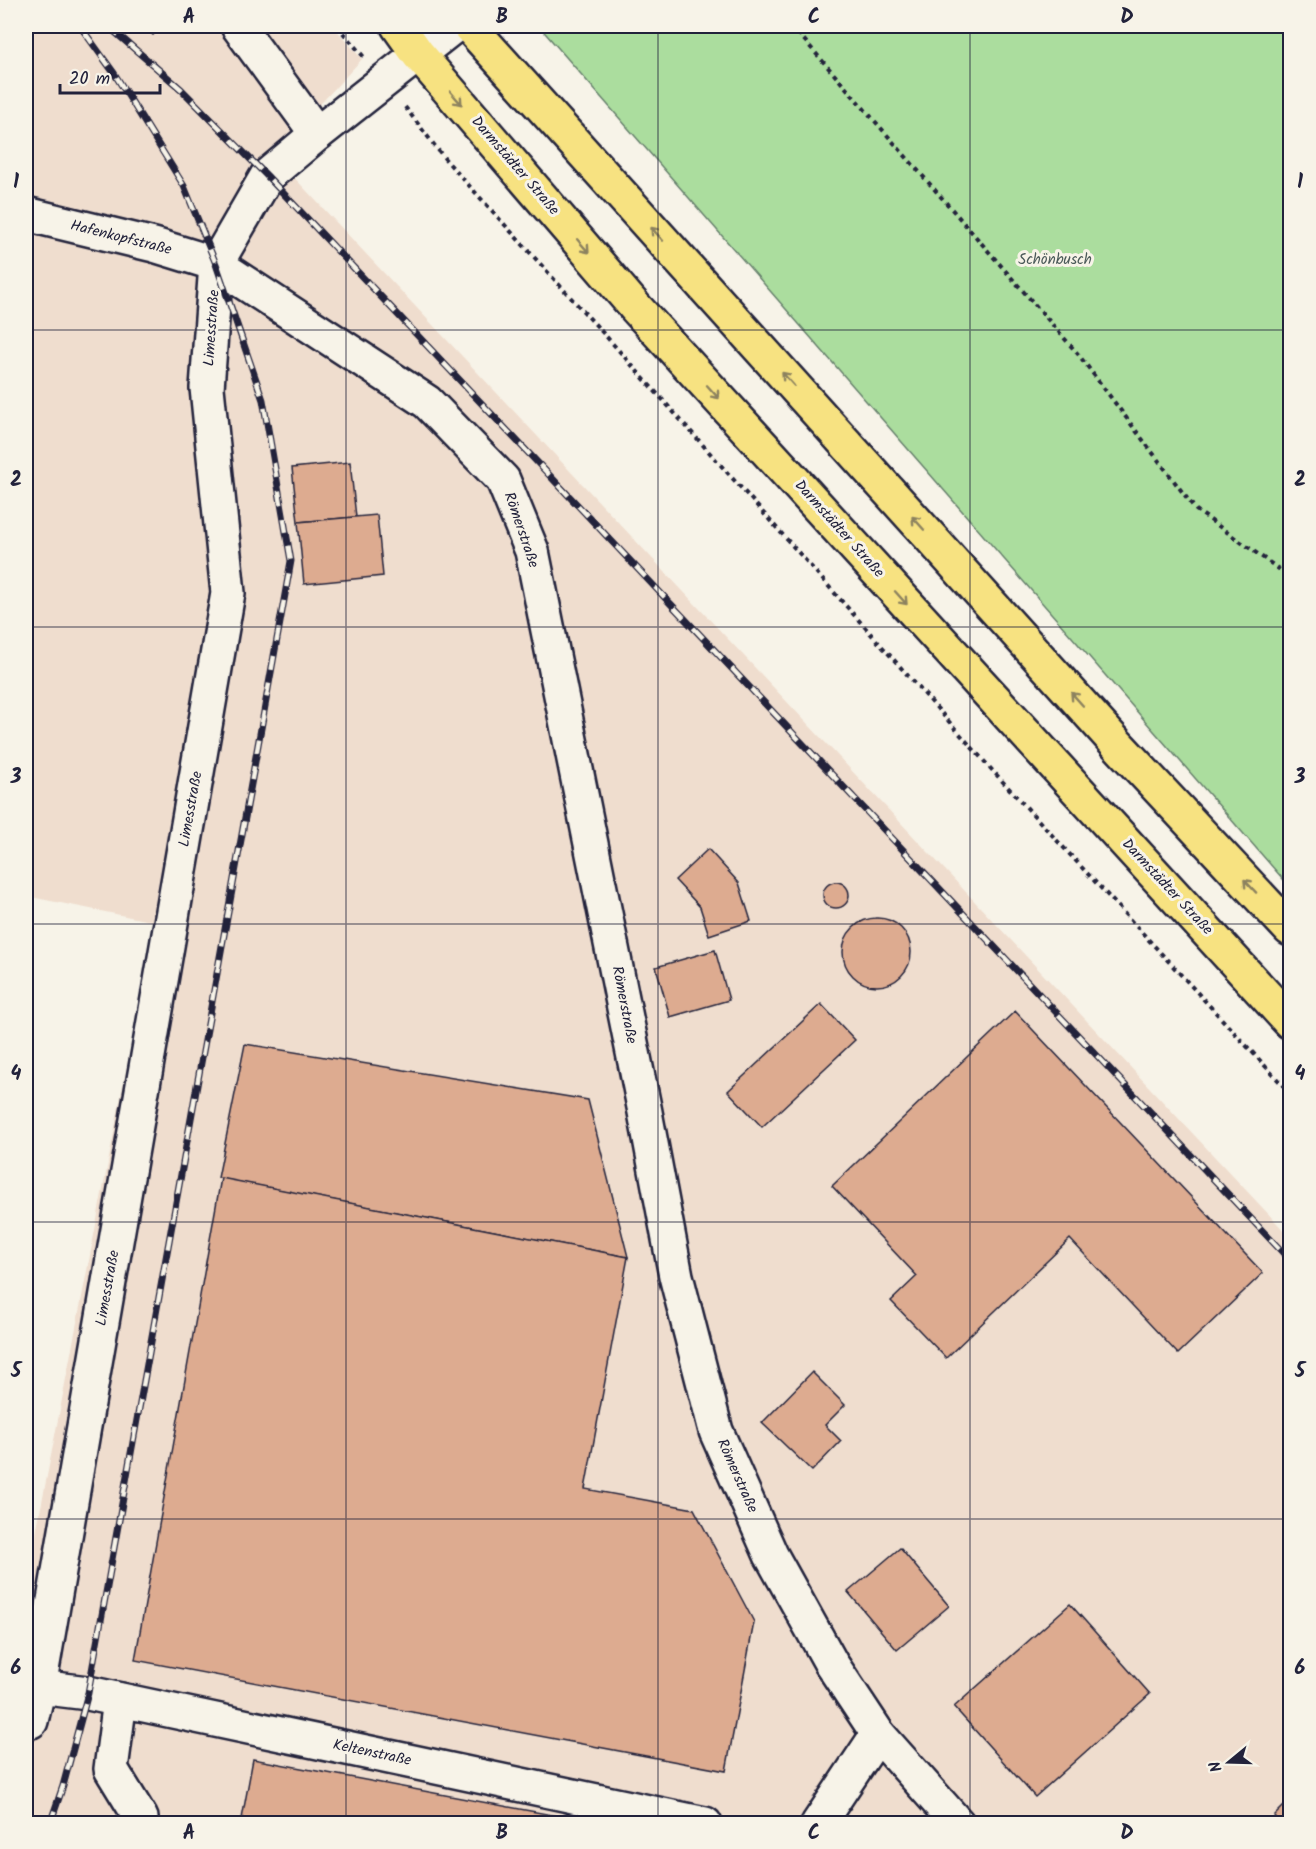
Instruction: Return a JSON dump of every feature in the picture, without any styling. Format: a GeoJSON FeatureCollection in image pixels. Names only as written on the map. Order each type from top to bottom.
{"type":"FeatureCollection","features":[{"type":"Feature","properties":{"kind":"main road","name":"Darmstädter Straße"},"geometry":{"type":"LineString","coordinates":[[398,26],[418,54],[636,308],[1290,1022]]}},
{"type":"Feature","properties":{"kind":"main road"},"geometry":{"type":"LineString","coordinates":[[469,26],[1116,743],[1290,929]]}},
{"type":"Feature","properties":{"kind":"street"},"geometry":{"type":"LineString","coordinates":[[238,26],[317,134]]}},
{"type":"Feature","properties":{"kind":"street","name":"Limesstraße"},"geometry":{"type":"LineString","coordinates":[[31,1721],[39,1688],[228,593],[207,388],[216,264],[267,176],[454,26]]}},
{"type":"Feature","properties":{"kind":"street","name":"Hafenkopfstraße"},"geometry":{"type":"LineString","coordinates":[[26,214],[154,245],[216,264]]}},
{"type":"Feature","properties":{"kind":"street","name":"Römerstraße"},"geometry":{"type":"LineString","coordinates":[[216,264],[427,402],[503,480],[532,551],[676,1276],[716,1431],[771,1555],[831,1664],[878,1734],[958,1824]]}},
{"type":"Feature","properties":{"kind":"street","name":"Keltenstraße"},"geometry":{"type":"LineString","coordinates":[[39,1688],[88,1693],[705,1824]]}},
{"type":"Feature","properties":{"kind":"street"},"geometry":{"type":"LineString","coordinates":[[120,1700],[111,1769],[141,1818],[140,1824]]}},
{"type":"Feature","properties":{"kind":"street"},"geometry":{"type":"LineString","coordinates":[[818,1824],[878,1734]]}},
{"type":"Feature","properties":{"kind":"path"},"geometry":{"type":"LineString","coordinates":[[337,26],[385,81],[445,159],[976,752],[1290,1093]]}},
{"type":"Feature","properties":{"kind":"path"},"geometry":{"type":"LineString","coordinates":[[792,26],[1078,354],[1196,510],[1290,577]]}},
{"type":"Feature","properties":{"kind":"shaded area"},"geometry":{"type":"Polygon","coordinates":[[[26,26],[333,26],[362,59],[273,155],[1290,1237],[1290,1823],[26,1824],[26,1584],[155,922],[26,896],[26,26]]]}},
{"type":"Feature","properties":{"kind":"green space","name":"Schönbusch"},"geometry":{"type":"Polygon","coordinates":[[[539,26],[1290,26],[1290,887],[539,26]]]}},
{"type":"Feature","properties":{"kind":"building"},"geometry":{"type":"Polygon","coordinates":[[[142,26],[162,26],[153,35],[142,26]]]}},
{"type":"Feature","properties":{"kind":"building"},"geometry":{"type":"Polygon","coordinates":[[[26,148],[31,149],[26,183],[26,148]]]}},
{"type":"Feature","properties":{"kind":"building"},"geometry":{"type":"Polygon","coordinates":[[[350,462],[356,517],[298,522],[292,468],[350,462]]]}},
{"type":"Feature","properties":{"kind":"building"},"geometry":{"type":"Polygon","coordinates":[[[377,515],[383,576],[304,584],[298,522],[377,515]]]}},
{"type":"Feature","properties":{"kind":"building"},"geometry":{"type":"Polygon","coordinates":[[[708,849],[739,883],[751,921],[709,935],[700,907],[675,880],[708,849]]]}},
{"type":"Feature","properties":{"kind":"building"},"geometry":{"type":"Polygon","coordinates":[[[836,882],[845,886],[849,895],[845,904],[836,908],[827,904],[823,895],[827,886],[836,882]]]}},
{"type":"Feature","properties":{"kind":"building"},"geometry":{"type":"Polygon","coordinates":[[[877,918],[890,921],[901,928],[908,939],[911,952],[908,965],[901,976],[890,983],[877,986],[864,983],[853,976],[846,965],[843,952],[846,939],[853,928],[864,921],[877,918]]]}},
{"type":"Feature","properties":{"kind":"building"},"geometry":{"type":"Polygon","coordinates":[[[715,950],[729,1000],[670,1017],[656,967],[715,950]]]}},
{"type":"Feature","properties":{"kind":"building"},"geometry":{"type":"Polygon","coordinates":[[[821,1004],[855,1040],[762,1127],[728,1091],[821,1004]]]}},
{"type":"Feature","properties":{"kind":"building"},"geometry":{"type":"Polygon","coordinates":[[[1015,1011],[1263,1273],[1178,1354],[1070,1239],[946,1358],[891,1301],[917,1276],[832,1186],[1015,1011]]]}},
{"type":"Feature","properties":{"kind":"building"},"geometry":{"type":"Polygon","coordinates":[[[245,1044],[588,1100],[628,1257],[218,1178],[245,1044]]]}},
{"type":"Feature","properties":{"kind":"building"},"geometry":{"type":"Polygon","coordinates":[[[221,1178],[628,1257],[585,1489],[694,1509],[754,1622],[726,1771],[135,1660],[221,1178]]]}},
{"type":"Feature","properties":{"kind":"building"},"geometry":{"type":"Polygon","coordinates":[[[812,1372],[845,1405],[825,1425],[841,1441],[812,1471],[762,1423],[812,1372]]]}},
{"type":"Feature","properties":{"kind":"building"},"geometry":{"type":"Polygon","coordinates":[[[900,1548],[949,1606],[897,1650],[848,1592],[900,1548]]]}},
{"type":"Feature","properties":{"kind":"building"},"geometry":{"type":"Polygon","coordinates":[[[1070,1604],[1150,1694],[1035,1797],[954,1707],[1070,1604]]]}},
{"type":"Feature","properties":{"kind":"building"},"geometry":{"type":"Polygon","coordinates":[[[253,1759],[600,1824],[241,1824],[253,1759]]]}},
{"type":"Feature","properties":{"kind":"building"},"geometry":{"type":"Polygon","coordinates":[[[1290,1800],[1290,1824],[1281,1824],[1274,1816],[1290,1800]]]}},
{"type":"Feature","properties":{"kind":"railway"},"geometry":{"type":"LineString","coordinates":[[50,1824],[63,1786],[88,1693],[291,561],[263,400],[216,264],[184,186],[114,73],[80,26]]}},
{"type":"Feature","properties":{"kind":"railway"},"geometry":{"type":"LineString","coordinates":[[108,26],[181,89],[267,176],[1290,1260]]}}]}
